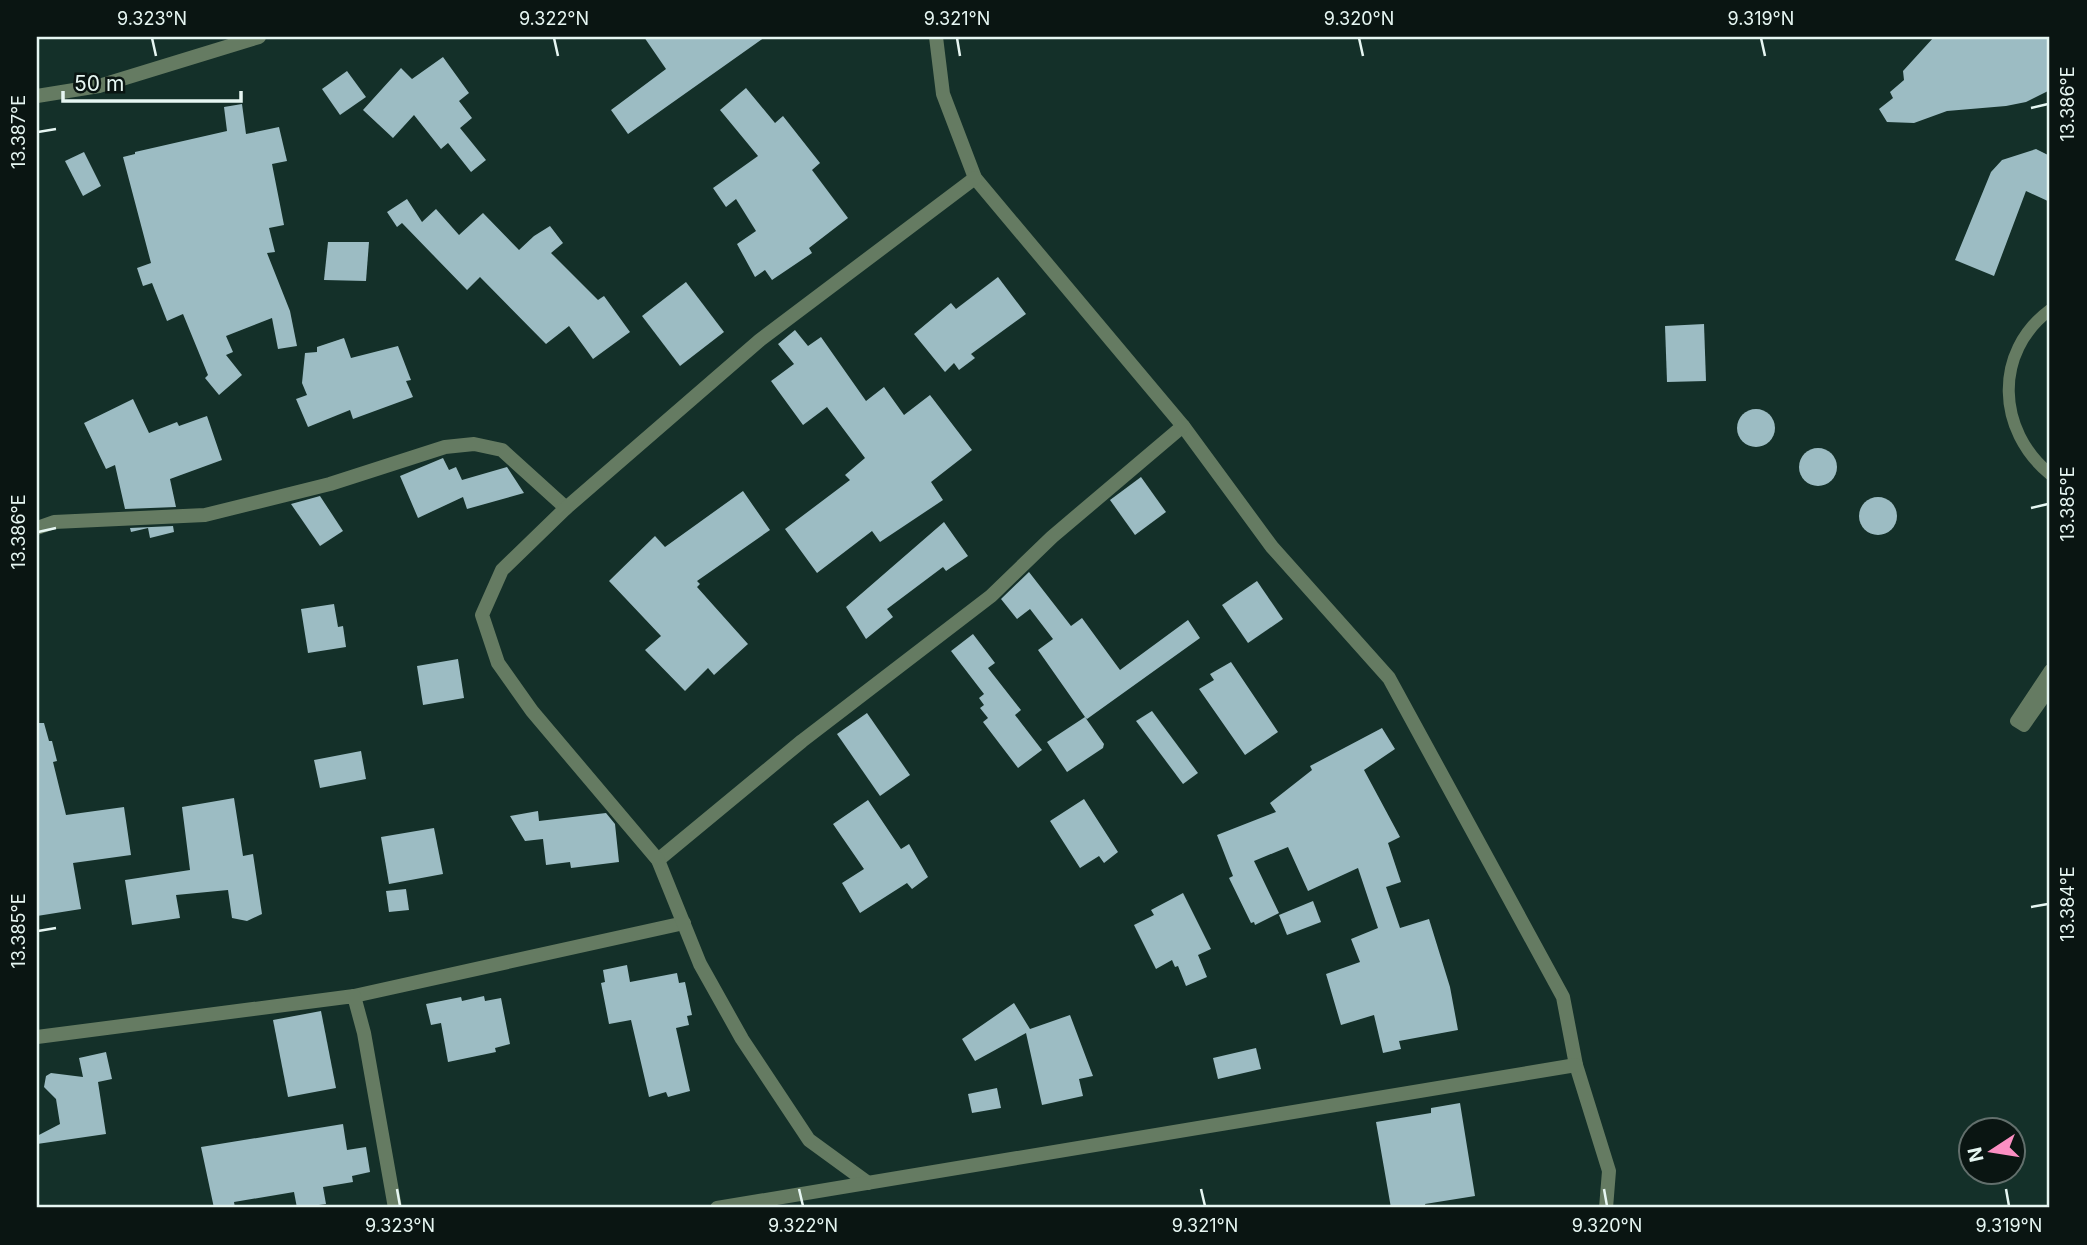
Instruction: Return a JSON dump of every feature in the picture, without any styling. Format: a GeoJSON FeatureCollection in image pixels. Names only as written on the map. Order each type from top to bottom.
{"type":"FeatureCollection","features":[{"type":"Feature","properties":{"kind":"street"},"geometry":{"type":"LineString","coordinates":[[37,96],[99,86],[259,37]]}},
{"type":"Feature","properties":{"kind":"street"},"geometry":{"type":"LineString","coordinates":[[936,37],[943,94],[975,178],[1183,426],[1272,547],[1389,678],[1563,997],[1576,1065],[1609,1171],[1606,1208]]}},
{"type":"Feature","properties":{"kind":"street"},"geometry":{"type":"LineString","coordinates":[[868,1183],[809,1140],[742,1039],[701,964],[658,860],[518,692],[498,663],[482,615],[502,570],[566,508],[760,340],[975,178]]}},
{"type":"Feature","properties":{"kind":"street"},"geometry":{"type":"LineString","coordinates":[[658,860],[802,741],[992,596],[1052,537],[1183,426]]}},
{"type":"Feature","properties":{"kind":"street"},"geometry":{"type":"LineString","coordinates":[[37,528],[54,522],[205,515],[331,484],[444,447],[474,444],[502,450],[566,508]]}},
{"type":"Feature","properties":{"kind":"street"},"geometry":{"type":"LineString","coordinates":[[37,1037],[354,996],[684,923]]}},
{"type":"Feature","properties":{"kind":"street"},"geometry":{"type":"LineString","coordinates":[[354,996],[364,1033],[395,1208]]}},
{"type":"Feature","properties":{"kind":"street"},"geometry":{"type":"LineString","coordinates":[[717,1208],[1576,1065]]}},
{"type":"Feature","properties":{"kind":"lane"},"geometry":{"type":"LineString","coordinates":[[2050,310],[2021,340],[2008,377],[2010,414],[2016,433],[2028,452],[2050,474]]}},
{"type":"Feature","properties":{"kind":"lane"},"geometry":{"type":"LineString","coordinates":[[2050,670],[2016,721],[2024,726],[2050,689]]}},
{"type":"Feature","properties":{"kind":"building"},"geometry":{"type":"Polygon","coordinates":[[[644,37],[765,37],[628,134],[611,110],[666,69],[644,37]]]}},
{"type":"Feature","properties":{"kind":"building"},"geometry":{"type":"Polygon","coordinates":[[[1934,37],[2050,37],[2050,90],[2026,102],[2006,106],[1947,111],[1914,123],[1887,122],[1879,109],[1893,98],[1890,92],[1904,80],[1903,71],[1934,37]]]}},
{"type":"Feature","properties":{"kind":"building"},"geometry":{"type":"Polygon","coordinates":[[[443,57],[469,93],[459,101],[472,118],[460,128],[486,160],[471,172],[448,143],[441,149],[414,115],[393,138],[363,110],[401,68],[412,79],[443,57]]]}},
{"type":"Feature","properties":{"kind":"building"},"geometry":{"type":"Polygon","coordinates":[[[347,71],[366,97],[340,115],[322,89],[347,71]]]}},
{"type":"Feature","properties":{"kind":"building"},"geometry":{"type":"Polygon","coordinates":[[[746,88],[775,123],[783,116],[820,163],[812,170],[848,218],[809,248],[812,253],[772,280],[765,270],[755,277],[737,244],[756,231],[736,199],[726,207],[713,188],[758,156],[720,110],[746,88]]]}},
{"type":"Feature","properties":{"kind":"building"},"geometry":{"type":"Polygon","coordinates":[[[242,104],[246,134],[279,127],[287,161],[272,164],[284,225],[269,228],[275,252],[267,253],[290,311],[297,346],[278,349],[272,318],[226,336],[233,352],[226,355],[242,375],[219,395],[205,378],[208,375],[183,314],[167,321],[152,283],[143,286],[137,268],[151,263],[123,157],[227,131],[224,107],[242,104]]]}},
{"type":"Feature","properties":{"kind":"building"},"geometry":{"type":"Polygon","coordinates":[[[2036,149],[2050,156],[2050,202],[2026,191],[1994,276],[1955,260],[1991,172],[2002,160],[2036,149]]]}},
{"type":"Feature","properties":{"kind":"building"},"geometry":{"type":"Polygon","coordinates":[[[84,152],[101,186],[83,196],[65,161],[84,152]]]}},
{"type":"Feature","properties":{"kind":"building"},"geometry":{"type":"Polygon","coordinates":[[[407,199],[422,222],[436,209],[459,235],[483,213],[519,250],[550,226],[563,243],[551,253],[598,300],[604,296],[630,332],[593,359],[569,326],[546,344],[480,277],[467,290],[402,223],[397,227],[387,212],[407,199]]]}},
{"type":"Feature","properties":{"kind":"building"},"geometry":{"type":"Polygon","coordinates":[[[328,242],[369,242],[366,281],[324,280],[328,242]]]}},
{"type":"Feature","properties":{"kind":"building"},"geometry":{"type":"Polygon","coordinates":[[[998,277],[1026,314],[971,354],[975,358],[959,370],[954,363],[945,372],[914,334],[951,303],[956,309],[998,277]]]}},
{"type":"Feature","properties":{"kind":"building"},"geometry":{"type":"Polygon","coordinates":[[[686,282],[724,332],[680,366],[642,316],[686,282]]]}},
{"type":"Feature","properties":{"kind":"building"},"geometry":{"type":"Polygon","coordinates":[[[1704,324],[1706,381],[1667,382],[1665,326],[1704,324]]]}},
{"type":"Feature","properties":{"kind":"building"},"geometry":{"type":"Polygon","coordinates":[[[795,330],[808,346],[821,337],[866,401],[884,387],[904,415],[930,395],[972,450],[931,482],[943,500],[880,542],[872,531],[817,573],[785,529],[850,480],[845,475],[865,458],[827,407],[803,425],[771,381],[794,364],[778,344],[795,330]]]}},
{"type":"Feature","properties":{"kind":"building"},"geometry":{"type":"Polygon","coordinates":[[[344,338],[351,358],[398,346],[411,380],[406,381],[413,397],[353,419],[350,410],[308,427],[296,399],[307,395],[302,383],[305,353],[317,352],[317,347],[344,338]]]}},
{"type":"Feature","properties":{"kind":"building"},"geometry":{"type":"Polygon","coordinates":[[[133,399],[149,433],[177,422],[179,426],[207,416],[222,460],[170,479],[176,507],[125,509],[115,465],[106,469],[84,423],[133,399]]]}},
{"type":"Feature","properties":{"kind":"building"},"geometry":{"type":"Polygon","coordinates":[[[1756,409],[1770,414],[1775,428],[1770,442],[1756,447],[1742,442],[1737,428],[1742,414],[1756,409]]]}},
{"type":"Feature","properties":{"kind":"building"},"geometry":{"type":"Polygon","coordinates":[[[1818,448],[1832,453],[1837,467],[1832,481],[1818,486],[1804,481],[1799,467],[1804,453],[1818,448]]]}},
{"type":"Feature","properties":{"kind":"building"},"geometry":{"type":"Polygon","coordinates":[[[443,458],[449,470],[456,467],[462,480],[507,467],[524,493],[467,509],[463,497],[418,518],[400,476],[443,458]]]}},
{"type":"Feature","properties":{"kind":"building"},"geometry":{"type":"Polygon","coordinates":[[[1141,477],[1166,512],[1135,535],[1110,500],[1141,477]]]}},
{"type":"Feature","properties":{"kind":"building"},"geometry":{"type":"Polygon","coordinates":[[[743,491],[770,530],[697,581],[700,584],[697,587],[748,644],[714,675],[708,668],[685,691],[645,650],[661,636],[609,581],[655,536],[665,547],[743,491]]]}},
{"type":"Feature","properties":{"kind":"building"},"geometry":{"type":"Polygon","coordinates":[[[320,496],[343,531],[320,546],[291,504],[320,496]]]}},
{"type":"Feature","properties":{"kind":"building"},"geometry":{"type":"Polygon","coordinates":[[[1878,497],[1892,502],[1897,516],[1892,530],[1878,535],[1864,530],[1859,516],[1864,502],[1878,497]]]}},
{"type":"Feature","properties":{"kind":"building"},"geometry":{"type":"Polygon","coordinates":[[[944,522],[968,556],[946,571],[943,567],[887,609],[893,617],[866,639],[846,607],[944,522]]]}},
{"type":"Feature","properties":{"kind":"building"},"geometry":{"type":"Polygon","coordinates":[[[173,526],[174,532],[150,538],[148,528],[131,532],[130,528],[173,526]]]}},
{"type":"Feature","properties":{"kind":"building"},"geometry":{"type":"Polygon","coordinates":[[[1029,572],[1071,626],[1082,618],[1120,670],[1188,620],[1200,638],[1087,719],[1038,650],[1053,639],[1030,609],[1017,619],[1001,599],[1029,572]]]}},
{"type":"Feature","properties":{"kind":"building"},"geometry":{"type":"Polygon","coordinates":[[[1257,581],[1283,619],[1248,643],[1222,605],[1257,581]]]}},
{"type":"Feature","properties":{"kind":"building"},"geometry":{"type":"Polygon","coordinates":[[[334,604],[338,627],[343,626],[346,647],[308,653],[301,609],[334,604]]]}},
{"type":"Feature","properties":{"kind":"building"},"geometry":{"type":"Polygon","coordinates":[[[973,634],[995,663],[988,668],[1021,710],[1015,715],[1042,750],[1018,768],[983,722],[988,718],[980,708],[984,705],[979,698],[984,694],[951,651],[973,634]]]}},
{"type":"Feature","properties":{"kind":"building"},"geometry":{"type":"Polygon","coordinates":[[[458,659],[464,698],[423,705],[417,666],[458,659]]]}},
{"type":"Feature","properties":{"kind":"building"},"geometry":{"type":"Polygon","coordinates":[[[1231,662],[1278,732],[1245,755],[1199,689],[1214,680],[1210,674],[1231,662]]]}},
{"type":"Feature","properties":{"kind":"building"},"geometry":{"type":"Polygon","coordinates":[[[1152,711],[1198,773],[1183,784],[1136,721],[1152,711]]]}},
{"type":"Feature","properties":{"kind":"building"},"geometry":{"type":"Polygon","coordinates":[[[867,713],[910,775],[880,796],[837,734],[867,713]]]}},
{"type":"Feature","properties":{"kind":"building"},"geometry":{"type":"Polygon","coordinates":[[[1085,717],[1104,744],[1103,748],[1067,772],[1047,742],[1085,717]]]}},
{"type":"Feature","properties":{"kind":"building"},"geometry":{"type":"Polygon","coordinates":[[[37,723],[44,723],[49,741],[52,741],[57,761],[53,762],[66,815],[124,807],[131,855],[73,863],[81,909],[37,916],[37,723]]]}},
{"type":"Feature","properties":{"kind":"building"},"geometry":{"type":"Polygon","coordinates":[[[1382,728],[1395,749],[1364,770],[1400,837],[1388,843],[1401,882],[1386,887],[1400,928],[1429,919],[1450,987],[1458,1030],[1399,1041],[1401,1049],[1383,1053],[1374,1015],[1341,1025],[1326,974],[1360,962],[1351,939],[1378,928],[1358,868],[1308,891],[1288,847],[1254,861],[1279,913],[1255,925],[1254,922],[1251,923],[1229,878],[1233,876],[1217,835],[1276,812],[1270,803],[1312,770],[1310,766],[1382,728]]]}},
{"type":"Feature","properties":{"kind":"building"},"geometry":{"type":"Polygon","coordinates":[[[361,751],[366,779],[320,788],[314,760],[361,751]]]}},
{"type":"Feature","properties":{"kind":"building"},"geometry":{"type":"Polygon","coordinates":[[[234,798],[243,856],[253,854],[262,914],[247,921],[232,918],[228,890],[176,895],[180,918],[132,925],[125,880],[190,870],[182,807],[234,798]]]}},
{"type":"Feature","properties":{"kind":"building"},"geometry":{"type":"Polygon","coordinates":[[[1084,799],[1118,852],[1104,863],[1099,856],[1080,868],[1050,821],[1084,799]]]}},
{"type":"Feature","properties":{"kind":"building"},"geometry":{"type":"Polygon","coordinates":[[[868,800],[901,849],[909,844],[928,877],[912,889],[907,883],[860,913],[842,883],[864,869],[833,824],[868,800]]]}},
{"type":"Feature","properties":{"kind":"building"},"geometry":{"type":"Polygon","coordinates":[[[538,811],[539,821],[606,813],[615,824],[619,862],[571,868],[570,862],[546,865],[543,839],[525,841],[510,816],[538,811]]]}},
{"type":"Feature","properties":{"kind":"building"},"geometry":{"type":"Polygon","coordinates":[[[434,828],[443,874],[389,884],[381,837],[434,828]]]}},
{"type":"Feature","properties":{"kind":"building"},"geometry":{"type":"Polygon","coordinates":[[[406,889],[409,910],[389,912],[386,891],[406,889]]]}},
{"type":"Feature","properties":{"kind":"building"},"geometry":{"type":"Polygon","coordinates":[[[1183,893],[1211,949],[1198,955],[1207,977],[1186,986],[1178,966],[1175,967],[1172,960],[1156,969],[1134,925],[1154,915],[1151,910],[1183,893]]]}},
{"type":"Feature","properties":{"kind":"building"},"geometry":{"type":"Polygon","coordinates":[[[1313,901],[1321,922],[1287,935],[1279,915],[1313,901]]]}},
{"type":"Feature","properties":{"kind":"building"},"geometry":{"type":"Polygon","coordinates":[[[627,965],[630,982],[677,973],[679,983],[685,982],[692,1015],[687,1016],[689,1025],[676,1028],[690,1091],[668,1097],[666,1092],[649,1097],[631,1020],[609,1024],[601,983],[605,982],[603,970],[627,965]]]}},
{"type":"Feature","properties":{"kind":"building"},"geometry":{"type":"Polygon","coordinates":[[[484,996],[485,1001],[501,998],[510,1044],[495,1048],[496,1052],[448,1062],[441,1023],[431,1025],[426,1004],[461,997],[462,1001],[484,996]]]}},
{"type":"Feature","properties":{"kind":"building"},"geometry":{"type":"Polygon","coordinates":[[[1014,1003],[1030,1029],[1070,1015],[1093,1076],[1079,1079],[1083,1096],[1042,1105],[1026,1033],[975,1061],[962,1039],[1014,1003]]]}},
{"type":"Feature","properties":{"kind":"building"},"geometry":{"type":"Polygon","coordinates":[[[321,1011],[336,1088],[288,1097],[273,1020],[321,1011]]]}},
{"type":"Feature","properties":{"kind":"building"},"geometry":{"type":"Polygon","coordinates":[[[1256,1048],[1261,1069],[1218,1079],[1213,1058],[1256,1048]]]}},
{"type":"Feature","properties":{"kind":"building"},"geometry":{"type":"Polygon","coordinates":[[[106,1052],[112,1079],[98,1082],[106,1134],[37,1144],[37,1136],[60,1124],[56,1099],[44,1087],[46,1076],[51,1073],[83,1077],[79,1058],[106,1052]]]}},
{"type":"Feature","properties":{"kind":"building"},"geometry":{"type":"Polygon","coordinates":[[[997,1088],[1001,1108],[972,1113],[968,1094],[997,1088]]]}},
{"type":"Feature","properties":{"kind":"building"},"geometry":{"type":"Polygon","coordinates":[[[1460,1103],[1475,1196],[1425,1204],[1426,1208],[1391,1208],[1376,1122],[1431,1113],[1431,1108],[1460,1103]]]}},
{"type":"Feature","properties":{"kind":"building"},"geometry":{"type":"Polygon","coordinates":[[[343,1124],[347,1150],[366,1147],[370,1172],[352,1176],[353,1182],[323,1187],[326,1204],[297,1208],[294,1192],[234,1202],[235,1208],[214,1208],[201,1147],[343,1124]]]}}]}
